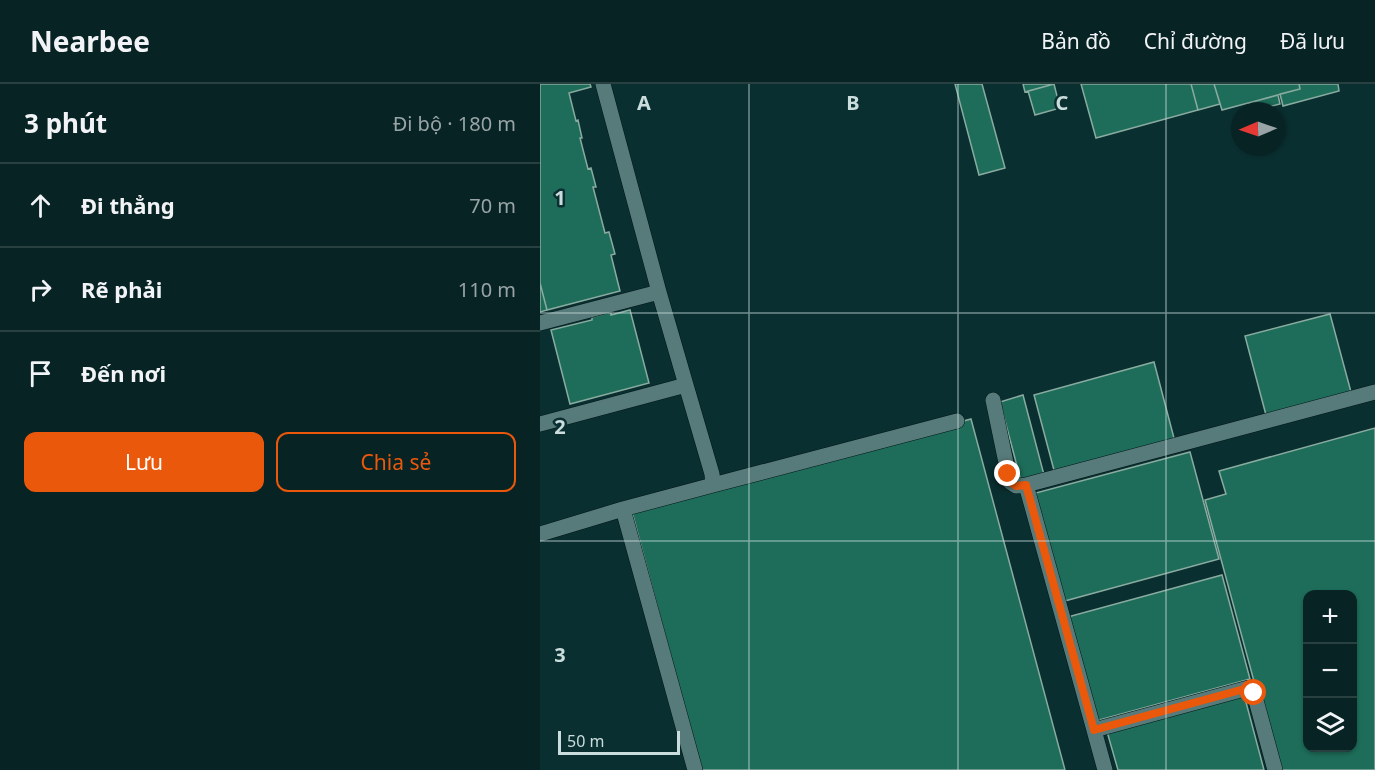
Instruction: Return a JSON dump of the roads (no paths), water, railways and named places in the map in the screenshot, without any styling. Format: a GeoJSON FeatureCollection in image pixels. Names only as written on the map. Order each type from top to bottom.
{"type":"FeatureCollection","features":[{"type":"Feature","properties":{"kind":"lane"},"geometry":{"type":"LineString","coordinates":[[603,84],[659,292],[712,474],[713,485]]}},
{"type":"Feature","properties":{"kind":"lane"},"geometry":{"type":"LineString","coordinates":[[540,323],[659,292]]}},
{"type":"Feature","properties":{"kind":"lane"},"geometry":{"type":"LineString","coordinates":[[540,424],[686,385]]}},
{"type":"Feature","properties":{"kind":"lane"},"geometry":{"type":"LineString","coordinates":[[993,400],[1010,482],[1016,486],[1375,392]]}},
{"type":"Feature","properties":{"kind":"lane"},"geometry":{"type":"LineString","coordinates":[[540,534],[623,509],[957,421]]}},
{"type":"Feature","properties":{"kind":"lane"},"geometry":{"type":"LineString","coordinates":[[1026,485],[1105,770]]}},
{"type":"Feature","properties":{"kind":"lane"},"geometry":{"type":"LineString","coordinates":[[623,509],[695,770]]}},
{"type":"Feature","properties":{"kind":"lane"},"geometry":{"type":"LineString","coordinates":[[1094,730],[1248,688],[1254,693],[1275,770]]}}]}
